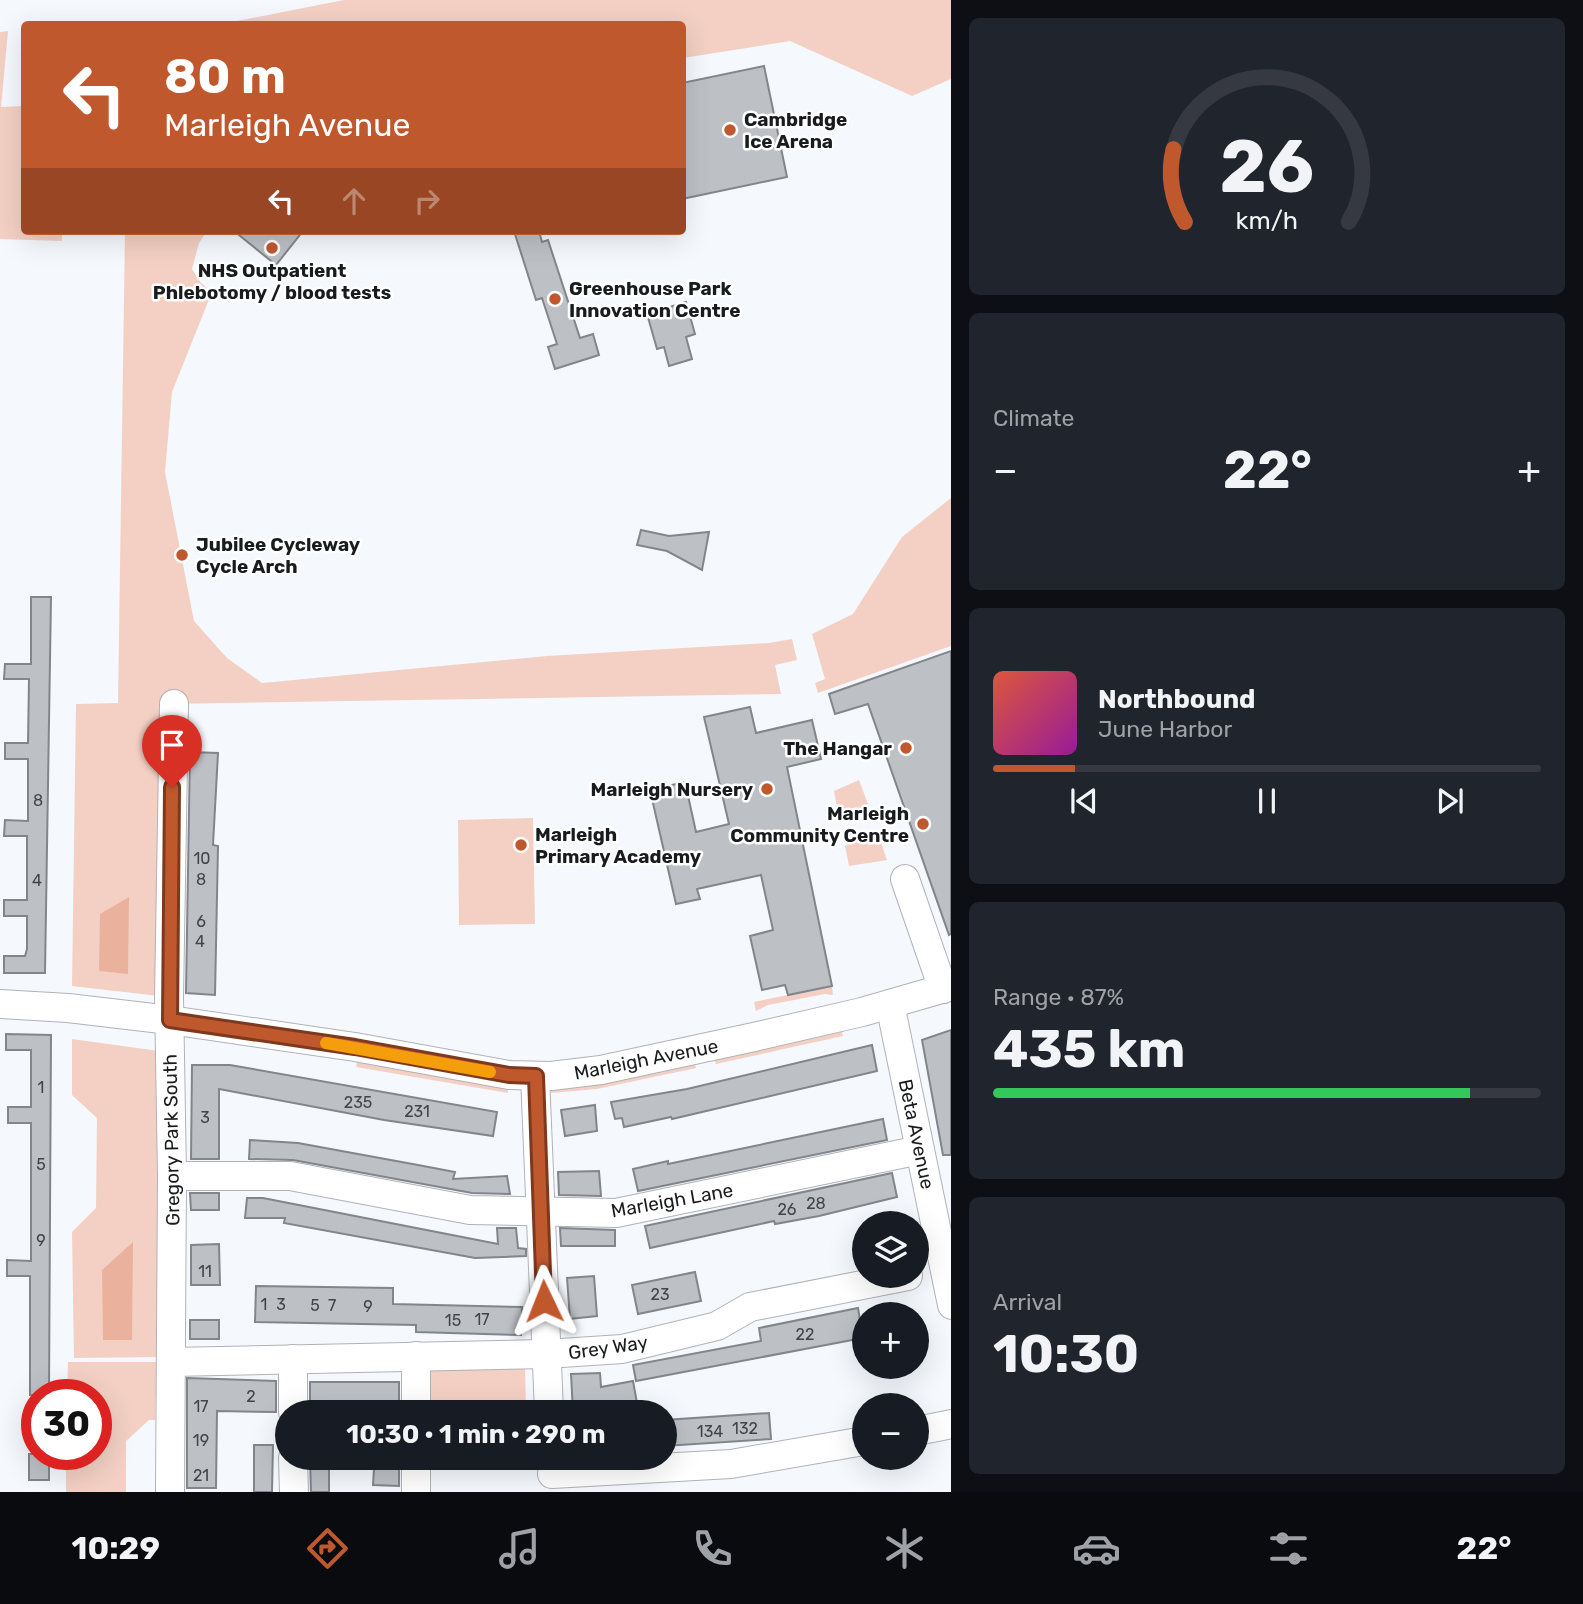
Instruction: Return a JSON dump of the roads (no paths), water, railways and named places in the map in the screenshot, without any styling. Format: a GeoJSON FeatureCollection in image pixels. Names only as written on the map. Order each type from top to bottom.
{"type":"FeatureCollection","features":[{"type":"Feature","properties":{"kind":"street","name":"Gregory Park South"},"geometry":{"type":"LineString","coordinates":[[170,1492],[170,1020],[174,704]]}},
{"type":"Feature","properties":{"kind":"street"},"geometry":{"type":"LineString","coordinates":[[905,879],[947,988]]}},
{"type":"Feature","properties":{"kind":"street","name":"Marleigh Avenue"},"geometry":{"type":"LineString","coordinates":[[0,1004],[64,1007],[170,1020],[355,1047],[509,1075],[536,1076],[601,1070],[754,1037],[947,988]]}},
{"type":"Feature","properties":{"kind":"street","name":"Beta Avenue"},"geometry":{"type":"LineString","coordinates":[[890,1004],[920,1150],[930,1271],[951,1305]]}},
{"type":"Feature","properties":{"kind":"street"},"geometry":{"type":"LineString","coordinates":[[536,1076],[548,1400]]}},
{"type":"Feature","properties":{"kind":"street","name":"Marleigh Lane"},"geometry":{"type":"LineString","coordinates":[[172,1176],[290,1176],[470,1210],[616,1213],[920,1150]]}},
{"type":"Feature","properties":{"kind":"street","name":"Grey Way"},"geometry":{"type":"LineString","coordinates":[[171,1362],[546,1354],[622,1349],[718,1326],[750,1307],[852,1287]]}},
{"type":"Feature","properties":{"kind":"street"},"geometry":{"type":"LineString","coordinates":[[416,1356],[416,1400]]}},
{"type":"Feature","properties":{"kind":"street"},"geometry":{"type":"LineString","coordinates":[[293,1359],[293,1400]]}},
{"type":"Feature","properties":{"kind":"street"},"geometry":{"type":"LineString","coordinates":[[929,1429],[951,1424]]}},
{"type":"Feature","properties":{"kind":"street"},"geometry":{"type":"LineString","coordinates":[[552,1475],[731,1464],[852,1443]]}},
{"type":"Feature","properties":{"kind":"street"},"geometry":{"type":"LineString","coordinates":[[293,1470],[294,1492]]}},
{"type":"Feature","properties":{"kind":"street"},"geometry":{"type":"LineString","coordinates":[[416,1470],[416,1492]]}},
{"type":"Feature","properties":{"kind":"place","name":"Cambridge Ice Arena"},"geometry":{"type":"Point","coordinates":[730,130]}},
{"type":"Feature","properties":{"kind":"place","name":"NHS Outpatient Phlebotomy / blood tests"},"geometry":{"type":"Point","coordinates":[272,248]}},
{"type":"Feature","properties":{"kind":"place","name":"Greenhouse Park Innovation Centre"},"geometry":{"type":"Point","coordinates":[555,299]}},
{"type":"Feature","properties":{"kind":"place","name":"Jubilee Cycleway Cycle Arch"},"geometry":{"type":"Point","coordinates":[182,555]}},
{"type":"Feature","properties":{"kind":"place","name":"The Hangar"},"geometry":{"type":"Point","coordinates":[906,748]}},
{"type":"Feature","properties":{"kind":"place","name":"Marleigh Nursery"},"geometry":{"type":"Point","coordinates":[767,789]}},
{"type":"Feature","properties":{"kind":"place","name":"Marleigh Community Centre"},"geometry":{"type":"Point","coordinates":[923,824]}},
{"type":"Feature","properties":{"kind":"place","name":"Marleigh Primary Academy"},"geometry":{"type":"Point","coordinates":[521,845]}}]}
